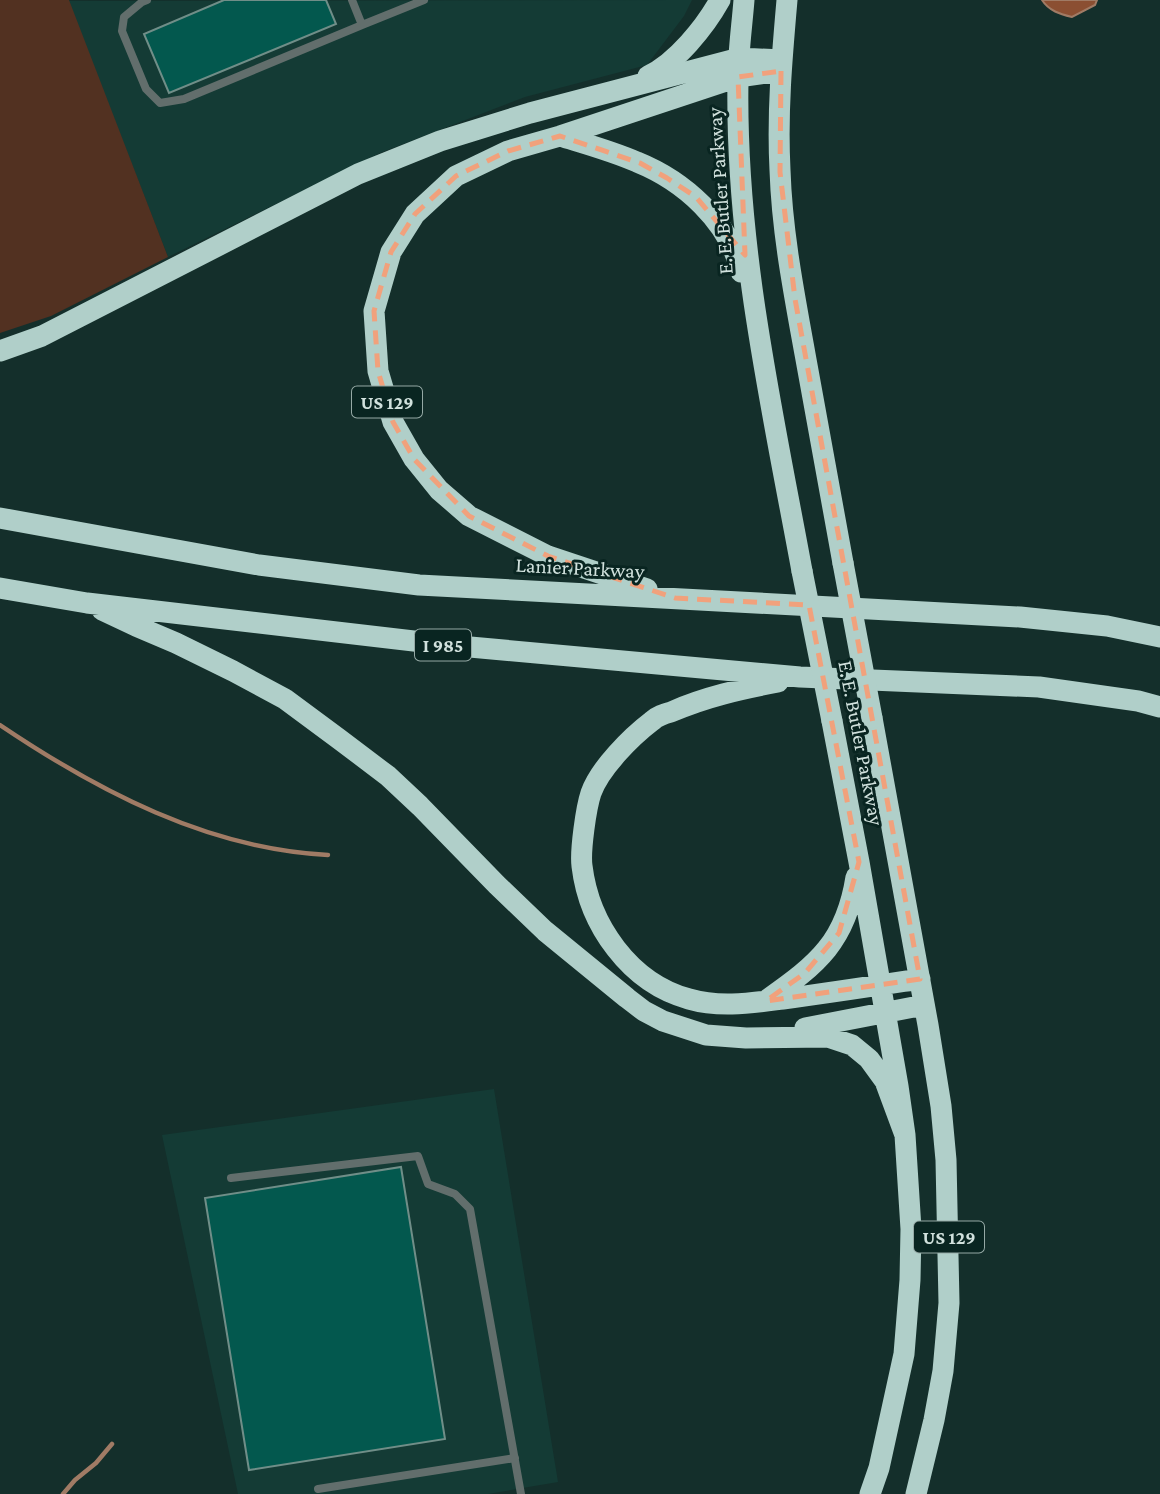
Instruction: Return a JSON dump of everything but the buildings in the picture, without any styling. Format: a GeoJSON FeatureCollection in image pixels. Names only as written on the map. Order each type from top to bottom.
{"type":"FeatureCollection","features":[{"type":"Feature","properties":{"kind":"highway"},"geometry":{"type":"LineString","coordinates":[[625,88],[657,72],[677,55],[699,32],[720,0]]}},
{"type":"Feature","properties":{"kind":"highway","name":"E. E. Butler Parkway"},"geometry":{"type":"LineString","coordinates":[[744,0],[739,68],[739,156],[750,277],[802,571],[859,862],[905,1135],[911,1229],[907,1333],[870,1494]]}},
{"type":"Feature","properties":{"kind":"highway","name":"E. E. Butler Parkway"},"geometry":{"type":"LineString","coordinates":[[787,0],[779,125],[785,233],[920,979],[941,1106],[946,1160],[949,1303],[943,1371],[916,1494]]}},
{"type":"Feature","properties":{"kind":"highway"},"geometry":{"type":"LineString","coordinates":[[0,351],[42,336],[358,174],[440,141],[530,113],[625,88],[739,68],[781,66]]}},
{"type":"Feature","properties":{"kind":"highway"},"geometry":{"type":"LineString","coordinates":[[560,136],[739,68]]}},
{"type":"Feature","properties":{"kind":"highway","name":"US 129"},"geometry":{"type":"LineString","coordinates":[[675,598],[548,556],[469,516],[439,490],[414,459],[393,422],[378,371],[374,311],[391,252],[415,214],[456,176],[508,151],[560,136],[640,163],[696,197],[718,223],[737,255],[764,365]]}},
{"type":"Feature","properties":{"kind":"highway","name":"Lanier Parkway"},"geometry":{"type":"LineString","coordinates":[[0,518],[259,565],[419,585],[1020,617],[1107,626],[1160,636]]}},
{"type":"Feature","properties":{"kind":"highway","name":"I 985"},"geometry":{"type":"LineString","coordinates":[[0,587],[87,603],[448,645],[800,677],[1039,687],[1138,701],[1160,707]]}},
{"type":"Feature","properties":{"kind":"highway"},"geometry":{"type":"LineString","coordinates":[[87,603],[176,643],[285,699],[388,776],[545,931],[645,1011],[663,1021],[706,1035],[746,1038],[828,1037],[852,1045],[869,1059],[885,1081],[905,1135]]}},
{"type":"Feature","properties":{"kind":"highway"},"geometry":{"type":"LineString","coordinates":[[800,677],[735,691],[689,704],[654,718],[614,756],[591,792],[582,864],[589,899],[604,931],[635,969],[667,992],[706,1003],[743,1004],[920,979]]}},
{"type":"Feature","properties":{"kind":"highway"},"geometry":{"type":"LineString","coordinates":[[766,1001],[805,973],[839,933],[850,909],[859,862]]}},
{"type":"Feature","properties":{"kind":"highway"},"geometry":{"type":"LineString","coordinates":[[769,1038],[810,1027],[924,1005]]}},
{"type":"Feature","properties":{"kind":"lane"},"geometry":{"type":"LineString","coordinates":[[147,0],[124,17],[122,32],[146,89],[160,103],[184,99],[424,0]]}},
{"type":"Feature","properties":{"kind":"lane"},"geometry":{"type":"LineString","coordinates":[[352,0],[362,25]]}},
{"type":"Feature","properties":{"kind":"lane"},"geometry":{"type":"LineString","coordinates":[[231,1178],[418,1156],[428,1184],[455,1194],[470,1209],[521,1494]]}},
{"type":"Feature","properties":{"kind":"lane"},"geometry":{"type":"LineString","coordinates":[[318,1489],[515,1458]]}},
{"type":"Feature","properties":{"kind":"highlighted area"},"geometry":{"type":"Polygon","coordinates":[[[781,71],[780,172],[795,299],[920,979],[766,1001],[805,973],[839,933],[859,862],[809,605],[675,598],[548,556],[469,516],[414,459],[393,422],[378,371],[374,311],[391,252],[415,214],[456,176],[508,151],[560,136],[640,163],[667,178],[696,197],[745,255],[738,77],[781,71]]]}},
{"type":"Feature","properties":{"kind":"shaded area"},"geometry":{"type":"Polygon","coordinates":[[[0,0],[69,0],[168,257],[51,316],[0,333],[0,0]]]}},
{"type":"Feature","properties":{"kind":"shaded area"},"geometry":{"type":"Polygon","coordinates":[[[692,0],[684,16],[647,65],[525,97],[380,153],[168,257],[68,1],[692,0]]]}},
{"type":"Feature","properties":{"kind":"shaded area"},"geometry":{"type":"Polygon","coordinates":[[[1042,0],[1097,0],[1095,5],[1072,17],[1051,9],[1042,0]]]}},
{"type":"Feature","properties":{"kind":"shaded area"},"geometry":{"type":"Polygon","coordinates":[[[494,1089],[558,1482],[488,1494],[238,1494],[162,1135],[494,1089]]]}},
{"type":"Feature","properties":{"kind":"waterway"},"geometry":{"type":"LineString","coordinates":[[0,725],[115,794],[197,829],[283,850],[328,855]]}},
{"type":"Feature","properties":{"kind":"waterway"},"geometry":{"type":"LineString","coordinates":[[63,1494],[112,1444]]}}]}
